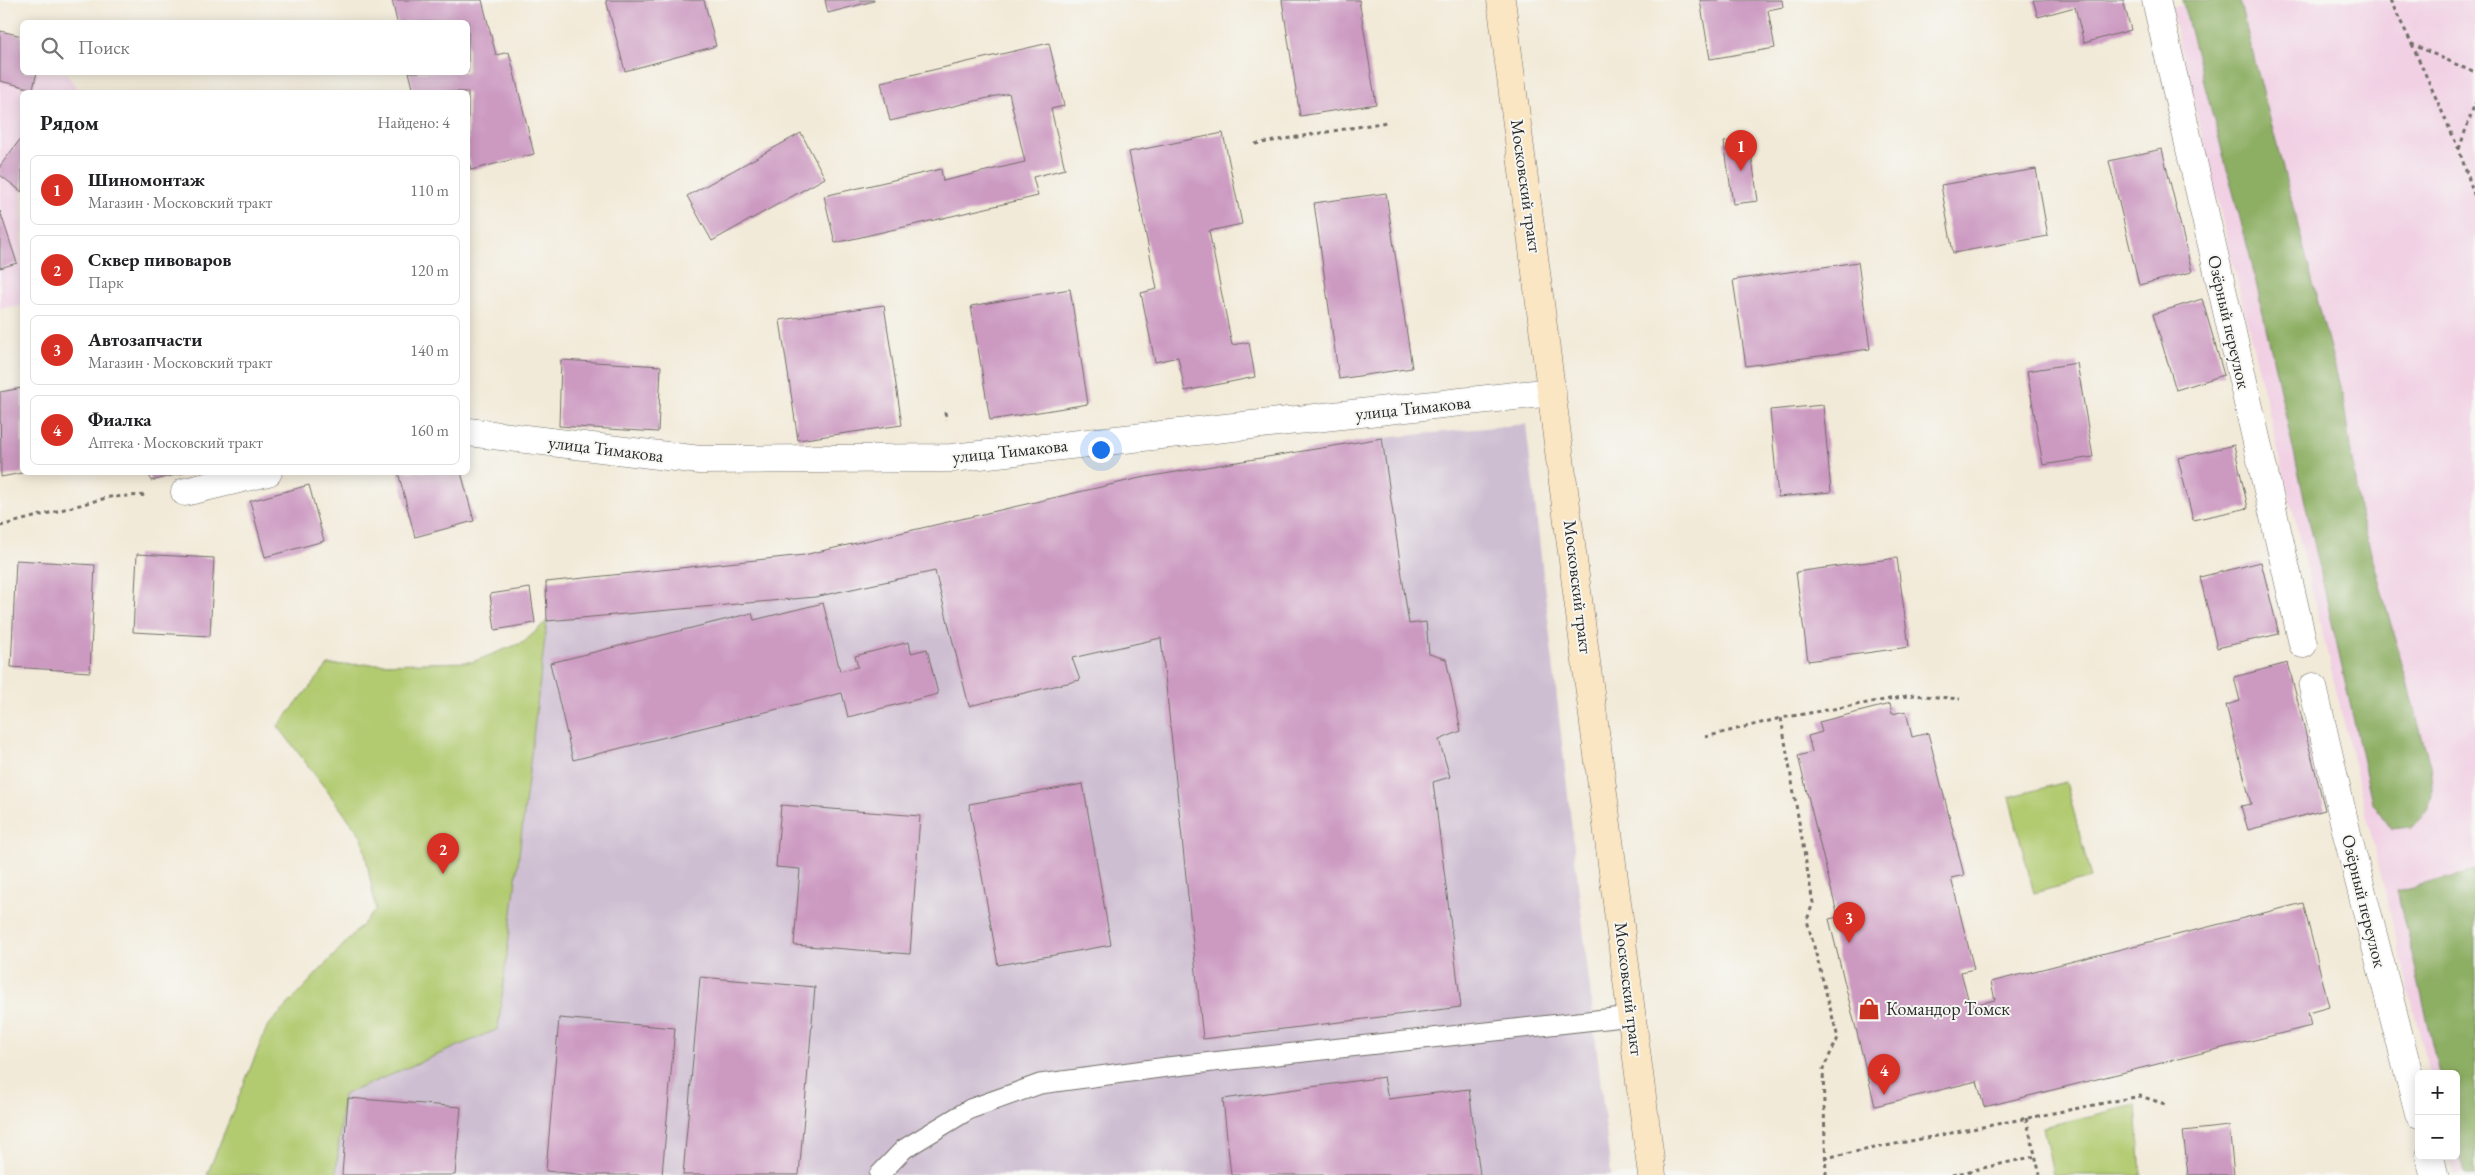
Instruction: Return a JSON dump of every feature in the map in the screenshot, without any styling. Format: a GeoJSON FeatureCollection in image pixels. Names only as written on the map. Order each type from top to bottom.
{"type":"FeatureCollection","features":[{"type":"Feature","properties":{"kind":"main road","name":"Московский тракт"},"geometry":{"type":"LineString","coordinates":[[1501,0],[1652,1175]]}},
{"type":"Feature","properties":{"kind":"street","name":"Озёрный переулок"},"geometry":{"type":"LineString","coordinates":[[2156,0],[2303,644]]}},
{"type":"Feature","properties":{"kind":"street","name":"улица Тимакова"},"geometry":{"type":"LineString","coordinates":[[470,432],[700,460],[952,458],[1552,392]]}},
{"type":"Feature","properties":{"kind":"street"},"geometry":{"type":"LineString","coordinates":[[185,492],[256,475]]}},
{"type":"Feature","properties":{"kind":"street","name":"Озёрный переулок"},"geometry":{"type":"LineString","coordinates":[[2313,688],[2347,834],[2415,1098]]}},
{"type":"Feature","properties":{"kind":"street"},"geometry":{"type":"LineString","coordinates":[[2431,1160],[2434,1175]]}},
{"type":"Feature","properties":{"kind":"lane"},"geometry":{"type":"LineString","coordinates":[[879,1175],[904,1149],[970,1109],[1040,1084],[1167,1067],[1632,1016]]}},
{"type":"Feature","properties":{"kind":"path"},"geometry":{"type":"LineString","coordinates":[[2390,0],[2412,44],[2459,150],[2475,197]]}},
{"type":"Feature","properties":{"kind":"path"},"geometry":{"type":"LineString","coordinates":[[2412,44],[2475,73]]}},
{"type":"Feature","properties":{"kind":"path"},"geometry":{"type":"LineString","coordinates":[[2459,150],[2475,103]]}},
{"type":"Feature","properties":{"kind":"path"},"geometry":{"type":"LineString","coordinates":[[1255,144],[1387,122]]}},
{"type":"Feature","properties":{"kind":"path"},"geometry":{"type":"LineString","coordinates":[[0,526],[110,497],[185,492]]}},
{"type":"Feature","properties":{"kind":"path"},"geometry":{"type":"LineString","coordinates":[[1705,737],[1781,718],[1913,695],[1960,700]]}},
{"type":"Feature","properties":{"kind":"path"},"geometry":{"type":"LineString","coordinates":[[1781,718],[1813,902],[1807,920],[1838,1038],[1823,1069],[1824,1158],[1826,1175]]}},
{"type":"Feature","properties":{"kind":"path"},"geometry":{"type":"LineString","coordinates":[[1824,1158],[2140,1096],[2164,1104]]}},
{"type":"Feature","properties":{"kind":"path"},"geometry":{"type":"LineString","coordinates":[[2026,1118],[2040,1175]]}},
{"type":"Feature","properties":{"kind":"path"},"geometry":{"type":"LineString","coordinates":[[1952,1175],[2036,1156]]}},
{"type":"Feature","properties":{"kind":"shaded area"},"geometry":{"type":"Polygon","coordinates":[[[2200,0],[2475,0],[2475,1175],[2454,1175],[2450,1160],[2460,1160],[2460,1070],[2428,1070],[2171,8],[2200,0]]]}},
{"type":"Feature","properties":{"kind":"shaded area"},"geometry":{"type":"Polygon","coordinates":[[[0,31],[20,36],[20,75],[67,75],[79,90],[20,90],[20,306],[0,308],[0,31]]]}},
{"type":"Feature","properties":{"kind":"shaded area"},"geometry":{"type":"Polygon","coordinates":[[[1526,424],[1611,1175],[336,1175],[343,1095],[498,1029],[547,621],[546,582],[804,555],[1140,478],[1382,438],[1526,424]]]}},
{"type":"Feature","properties":{"kind":"green space"},"geometry":{"type":"Polygon","coordinates":[[[2182,0],[2239,0],[2343,398],[2359,509],[2430,765],[2431,799],[2425,812],[2412,827],[2391,829],[2372,802],[2250,256],[2182,0]]]}},
{"type":"Feature","properties":{"kind":"green space"},"geometry":{"type":"Polygon","coordinates":[[[547,621],[498,1029],[343,1095],[336,1175],[207,1175],[267,1027],[376,910],[362,837],[278,726],[328,665],[472,662],[524,642],[547,621]]]}},
{"type":"Feature","properties":{"kind":"green space"},"geometry":{"type":"Polygon","coordinates":[[[2066,782],[2091,878],[2034,893],[2009,797],[2066,782]]]}},
{"type":"Feature","properties":{"kind":"green space"},"geometry":{"type":"Polygon","coordinates":[[[2475,871],[2475,1175],[2464,1175],[2460,1158],[2460,1070],[2439,1070],[2397,891],[2475,871]]]}},
{"type":"Feature","properties":{"kind":"green space"},"geometry":{"type":"Polygon","coordinates":[[[2136,1105],[2141,1175],[2053,1175],[2043,1127],[2136,1105]]]}},
{"type":"Feature","properties":{"kind":"building"},"geometry":{"type":"Polygon","coordinates":[[[392,0],[482,0],[496,55],[509,52],[534,154],[471,170],[470,90],[414,90],[410,75],[470,75],[470,20],[397,20],[392,0]]]}},
{"type":"Feature","properties":{"kind":"building"},"geometry":{"type":"Polygon","coordinates":[[[606,0],[704,0],[716,46],[625,71],[606,0]]]}},
{"type":"Feature","properties":{"kind":"building"},"geometry":{"type":"Polygon","coordinates":[[[825,0],[874,0],[874,1],[828,13],[825,0]]]}},
{"type":"Feature","properties":{"kind":"building"},"geometry":{"type":"Polygon","coordinates":[[[1282,0],[1359,0],[1376,104],[1300,116],[1282,0]]]}},
{"type":"Feature","properties":{"kind":"building"},"geometry":{"type":"Polygon","coordinates":[[[1700,0],[1782,0],[1783,7],[1768,10],[1775,48],[1710,59],[1700,0]]]}},
{"type":"Feature","properties":{"kind":"building"},"geometry":{"type":"Polygon","coordinates":[[[2033,0],[2123,0],[2131,30],[2084,43],[2075,7],[2038,17],[2033,0]]]}},
{"type":"Feature","properties":{"kind":"building"},"geometry":{"type":"Polygon","coordinates":[[[0,31],[20,36],[20,75],[36,75],[33,89],[0,81],[0,31]]]}},
{"type":"Feature","properties":{"kind":"building"},"geometry":{"type":"Polygon","coordinates":[[[1049,43],[1064,106],[1051,109],[1065,169],[1033,177],[1038,196],[835,243],[824,196],[941,169],[943,181],[1025,162],[1009,93],[890,121],[881,82],[1049,43]]]}},
{"type":"Feature","properties":{"kind":"building"},"geometry":{"type":"Polygon","coordinates":[[[801,133],[825,178],[712,241],[687,196],[801,133]]]}},
{"type":"Feature","properties":{"kind":"building"},"geometry":{"type":"Polygon","coordinates":[[[1223,133],[1242,224],[1209,231],[1232,345],[1249,342],[1255,377],[1185,391],[1178,357],[1155,362],[1141,293],[1157,289],[1129,152],[1223,133]]]}},
{"type":"Feature","properties":{"kind":"building"},"geometry":{"type":"Polygon","coordinates":[[[1749,138],[1758,201],[1733,204],[1724,142],[1749,138]]]}},
{"type":"Feature","properties":{"kind":"building"},"geometry":{"type":"Polygon","coordinates":[[[20,140],[20,190],[0,175],[0,166],[20,140]]]}},
{"type":"Feature","properties":{"kind":"building"},"geometry":{"type":"Polygon","coordinates":[[[2162,149],[2192,272],[2139,285],[2109,161],[2162,149]]]}},
{"type":"Feature","properties":{"kind":"building"},"geometry":{"type":"Polygon","coordinates":[[[2036,169],[2048,236],[1953,253],[1941,185],[2036,169]]]}},
{"type":"Feature","properties":{"kind":"building"},"geometry":{"type":"Polygon","coordinates":[[[1386,193],[1412,368],[1339,379],[1314,203],[1386,193]]]}},
{"type":"Feature","properties":{"kind":"building"},"geometry":{"type":"Polygon","coordinates":[[[0,211],[17,263],[0,268],[0,211]]]}},
{"type":"Feature","properties":{"kind":"building"},"geometry":{"type":"Polygon","coordinates":[[[1858,262],[1870,349],[1746,366],[1733,280],[1858,262]]]}},
{"type":"Feature","properties":{"kind":"building"},"geometry":{"type":"Polygon","coordinates":[[[1070,289],[1088,404],[990,420],[971,306],[1070,289]]]}},
{"type":"Feature","properties":{"kind":"building"},"geometry":{"type":"Polygon","coordinates":[[[2202,299],[2224,375],[2176,390],[2153,314],[2202,299]]]}},
{"type":"Feature","properties":{"kind":"building"},"geometry":{"type":"Polygon","coordinates":[[[884,305],[902,425],[798,440],[780,320],[884,305]]]}},
{"type":"Feature","properties":{"kind":"building"},"geometry":{"type":"Polygon","coordinates":[[[561,360],[661,366],[658,432],[559,426],[561,360]]]}},
{"type":"Feature","properties":{"kind":"building"},"geometry":{"type":"Polygon","coordinates":[[[2077,363],[2093,457],[2043,465],[2027,371],[2077,363]]]}},
{"type":"Feature","properties":{"kind":"building"},"geometry":{"type":"Polygon","coordinates":[[[20,388],[20,473],[1,477],[0,392],[20,388]]]}},
{"type":"Feature","properties":{"kind":"building"},"geometry":{"type":"Polygon","coordinates":[[[1823,405],[1831,492],[1778,497],[1770,410],[1823,405]]]}},
{"type":"Feature","properties":{"kind":"building"},"geometry":{"type":"Polygon","coordinates":[[[1382,438],[1409,624],[1426,622],[1429,654],[1446,659],[1461,731],[1439,740],[1450,777],[1433,782],[1461,1007],[1203,1039],[1161,638],[1072,658],[1080,680],[969,706],[935,571],[815,597],[547,621],[546,582],[804,555],[1140,478],[1382,438]]]}},
{"type":"Feature","properties":{"kind":"building"},"geometry":{"type":"Polygon","coordinates":[[[2234,445],[2248,508],[2193,520],[2178,458],[2234,445]]]}},
{"type":"Feature","properties":{"kind":"building"},"geometry":{"type":"Polygon","coordinates":[[[150,475],[176,475],[151,481],[150,475]]]}},
{"type":"Feature","properties":{"kind":"building"},"geometry":{"type":"Polygon","coordinates":[[[399,475],[462,475],[474,521],[415,537],[399,475]]]}},
{"type":"Feature","properties":{"kind":"building"},"geometry":{"type":"Polygon","coordinates":[[[309,485],[324,541],[265,557],[250,501],[309,485]]]}},
{"type":"Feature","properties":{"kind":"building"},"geometry":{"type":"Polygon","coordinates":[[[137,554],[214,558],[210,636],[133,632],[137,554]]]}},
{"type":"Feature","properties":{"kind":"building"},"geometry":{"type":"Polygon","coordinates":[[[1897,558],[1909,647],[1808,661],[1796,572],[1897,558]]]}},
{"type":"Feature","properties":{"kind":"building"},"geometry":{"type":"Polygon","coordinates":[[[16,560],[95,565],[90,672],[11,667],[16,560]]]}},
{"type":"Feature","properties":{"kind":"building"},"geometry":{"type":"Polygon","coordinates":[[[2261,562],[2279,634],[2217,648],[2200,577],[2261,562]]]}},
{"type":"Feature","properties":{"kind":"building"},"geometry":{"type":"Polygon","coordinates":[[[530,588],[535,623],[495,630],[490,594],[530,588]]]}},
{"type":"Feature","properties":{"kind":"building"},"geometry":{"type":"Polygon","coordinates":[[[823,603],[840,671],[858,667],[855,656],[909,642],[911,653],[927,649],[938,694],[848,717],[842,693],[573,760],[550,663],[752,613],[754,620],[823,603]]]}},
{"type":"Feature","properties":{"kind":"building"},"geometry":{"type":"Polygon","coordinates":[[[2288,663],[2325,810],[2248,830],[2241,806],[2251,804],[2226,705],[2240,701],[2234,677],[2288,663]]]}},
{"type":"Feature","properties":{"kind":"building"},"geometry":{"type":"Polygon","coordinates":[[[1890,704],[1892,714],[1906,711],[1912,737],[1928,733],[1964,875],[1951,878],[1974,969],[1961,972],[1970,1006],[1995,1000],[1991,982],[2303,903],[2329,1007],[2308,1013],[2311,1026],[1984,1107],[1977,1081],[1875,1106],[1829,919],[1838,917],[1798,756],[1812,752],[1808,736],[1822,732],[1819,722],[1890,704]]]}},
{"type":"Feature","properties":{"kind":"building"},"geometry":{"type":"Polygon","coordinates":[[[1083,784],[1111,945],[998,965],[969,804],[1083,784]]]}},
{"type":"Feature","properties":{"kind":"building"},"geometry":{"type":"Polygon","coordinates":[[[781,805],[920,816],[910,954],[794,945],[800,869],[776,867],[781,805]]]}},
{"type":"Feature","properties":{"kind":"building"},"geometry":{"type":"Polygon","coordinates":[[[700,977],[815,987],[799,1175],[683,1175],[700,977]]]}},
{"type":"Feature","properties":{"kind":"building"},"geometry":{"type":"Polygon","coordinates":[[[559,1018],[675,1028],[662,1175],[586,1175],[546,1171],[559,1018]]]}},
{"type":"Feature","properties":{"kind":"building"},"geometry":{"type":"Polygon","coordinates":[[[1384,1077],[1388,1099],[1469,1089],[1480,1175],[1231,1175],[1223,1099],[1384,1077]]]}},
{"type":"Feature","properties":{"kind":"building"},"geometry":{"type":"Polygon","coordinates":[[[348,1098],[461,1107],[455,1175],[342,1175],[348,1098]]]}},
{"type":"Feature","properties":{"kind":"building"},"geometry":{"type":"Polygon","coordinates":[[[2229,1126],[2234,1175],[2188,1175],[2183,1131],[2229,1126]]]}},
{"type":"Feature","properties":{"kind":"place","name":"Шиномонтаж"},"geometry":{"type":"Point","coordinates":[1741,171]}},
{"type":"Feature","properties":{"kind":"place","name":"Сквер пивоваров"},"geometry":{"type":"Point","coordinates":[443,874]}},
{"type":"Feature","properties":{"kind":"place","name":"Автозапчасти"},"geometry":{"type":"Point","coordinates":[1849,943]}},
{"type":"Feature","properties":{"kind":"place","name":"Командор Томск"},"geometry":{"type":"Point","coordinates":[1869,1009]}},
{"type":"Feature","properties":{"kind":"place","name":"Фиалка"},"geometry":{"type":"Point","coordinates":[1884,1095]}}]}
